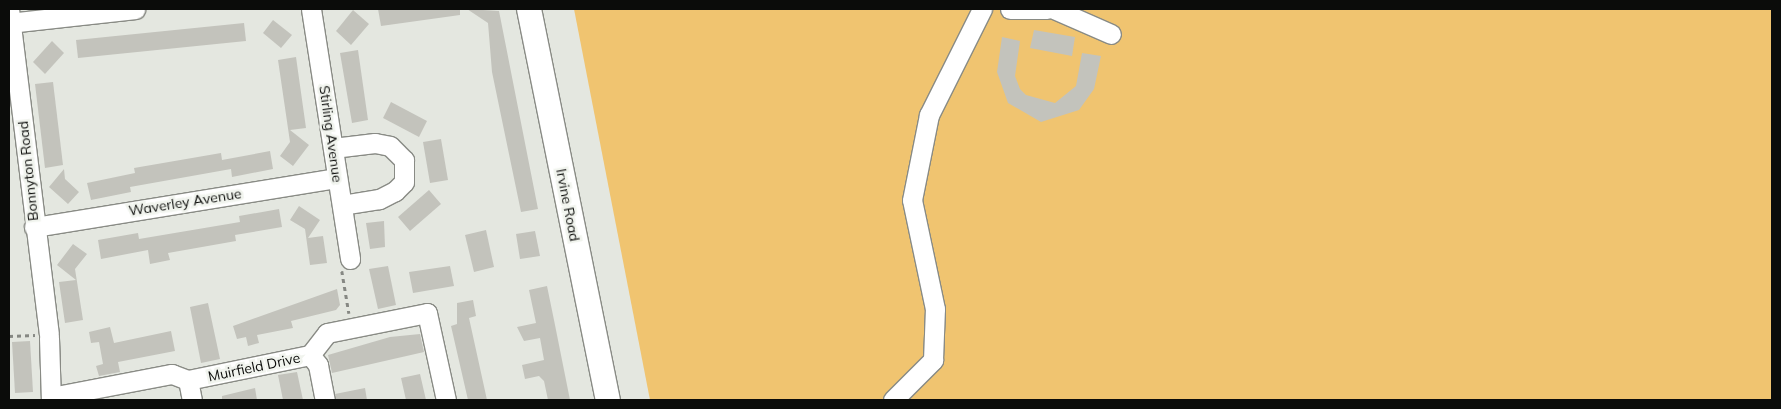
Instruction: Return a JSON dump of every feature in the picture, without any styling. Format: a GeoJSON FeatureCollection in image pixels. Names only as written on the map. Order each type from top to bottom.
{"type":"FeatureCollection","features":[{"type":"Feature","properties":{"kind":"main road","name":"Irvine Road"},"geometry":{"type":"LineString","coordinates":[[529,9],[608,400]]}},
{"type":"Feature","properties":{"kind":"street","name":"Bonnyton Road"},"geometry":{"type":"LineString","coordinates":[[9,9],[9,23],[34,227],[49,334],[51,398]]}},
{"type":"Feature","properties":{"kind":"street"},"geometry":{"type":"LineString","coordinates":[[9,23],[135,9]]}},
{"type":"Feature","properties":{"kind":"street","name":"Stirling Avenue"},"geometry":{"type":"LineString","coordinates":[[311,9],[350,259]]}},
{"type":"Feature","properties":{"kind":"street"},"geometry":{"type":"LineString","coordinates":[[893,400],[933,360],[935,309],[912,200],[929,115],[982,9]]}},
{"type":"Feature","properties":{"kind":"street"},"geometry":{"type":"LineString","coordinates":[[1010,9],[1047,9]]}},
{"type":"Feature","properties":{"kind":"street"},"geometry":{"type":"LineString","coordinates":[[1054,9],[1111,34]]}},
{"type":"Feature","properties":{"kind":"street"},"geometry":{"type":"LineString","coordinates":[[333,148],[374,143],[390,146],[404,160],[404,182],[395,191],[379,199],[342,205]]}},
{"type":"Feature","properties":{"kind":"street","name":"Waverley Avenue"},"geometry":{"type":"LineString","coordinates":[[34,227],[336,178]]}},
{"type":"Feature","properties":{"kind":"street","name":"Muirfield Drive"},"geometry":{"type":"LineString","coordinates":[[188,380],[310,355],[327,332],[427,313],[446,400]]}},
{"type":"Feature","properties":{"kind":"street"},"geometry":{"type":"LineString","coordinates":[[310,355],[318,365],[325,400]]}},
{"type":"Feature","properties":{"kind":"street"},"geometry":{"type":"LineString","coordinates":[[51,398],[172,374],[188,380],[192,400]]}},
{"type":"Feature","properties":{"kind":"path"},"geometry":{"type":"LineString","coordinates":[[350,259],[340,263],[352,327]]}},
{"type":"Feature","properties":{"kind":"path"},"geometry":{"type":"LineString","coordinates":[[9,336],[49,334]]}},
{"type":"Feature","properties":{"kind":"shaded area"},"geometry":{"type":"Polygon","coordinates":[[[574,9],[1772,9],[1772,400],[650,400],[574,9]]]}},
{"type":"Feature","properties":{"kind":"building"},"geometry":{"type":"Polygon","coordinates":[[[378,9],[460,9],[460,15],[381,26],[378,9]]]}},
{"type":"Feature","properties":{"kind":"building"},"geometry":{"type":"Polygon","coordinates":[[[467,9],[499,11],[538,209],[521,212],[492,72],[488,23],[467,9]]]}},
{"type":"Feature","properties":{"kind":"building"},"geometry":{"type":"Polygon","coordinates":[[[353,10],[369,24],[351,45],[336,31],[353,10]]]}},
{"type":"Feature","properties":{"kind":"building"},"geometry":{"type":"Polygon","coordinates":[[[273,20],[292,35],[281,48],[263,33],[273,20]]]}},
{"type":"Feature","properties":{"kind":"building"},"geometry":{"type":"Polygon","coordinates":[[[244,23],[246,41],[78,58],[76,40],[244,23]]]}},
{"type":"Feature","properties":{"kind":"building"},"geometry":{"type":"Polygon","coordinates":[[[1034,30],[1075,37],[1072,56],[1030,48],[1034,30]]]}},
{"type":"Feature","properties":{"kind":"building"},"geometry":{"type":"Polygon","coordinates":[[[1002,37],[1020,41],[1015,76],[1020,89],[1026,95],[1055,103],[1076,86],[1082,53],[1101,56],[1094,89],[1079,110],[1041,122],[1008,103],[997,72],[1002,37]]]}},
{"type":"Feature","properties":{"kind":"building"},"geometry":{"type":"Polygon","coordinates":[[[52,41],[64,53],[45,74],[33,62],[52,41]]]}},
{"type":"Feature","properties":{"kind":"building"},"geometry":{"type":"Polygon","coordinates":[[[358,50],[368,120],[352,123],[340,53],[358,50]]]}},
{"type":"Feature","properties":{"kind":"building"},"geometry":{"type":"Polygon","coordinates":[[[296,57],[306,128],[290,130],[309,145],[293,166],[280,156],[290,142],[278,60],[296,57]]]}},
{"type":"Feature","properties":{"kind":"building"},"geometry":{"type":"Polygon","coordinates":[[[53,82],[63,165],[45,168],[35,84],[53,82]]]}},
{"type":"Feature","properties":{"kind":"building"},"geometry":{"type":"Polygon","coordinates":[[[391,102],[427,121],[419,137],[383,118],[391,102]]]}},
{"type":"Feature","properties":{"kind":"building"},"geometry":{"type":"Polygon","coordinates":[[[441,139],[448,180],[430,183],[423,142],[441,139]]]}},
{"type":"Feature","properties":{"kind":"building"},"geometry":{"type":"Polygon","coordinates":[[[270,151],[273,169],[232,177],[231,169],[130,187],[131,192],[91,200],[87,183],[135,173],[134,168],[221,153],[222,160],[270,151]]]}},
{"type":"Feature","properties":{"kind":"building"},"geometry":{"type":"Polygon","coordinates":[[[64,169],[65,179],[79,192],[68,204],[49,187],[64,169]]]}},
{"type":"Feature","properties":{"kind":"building"},"geometry":{"type":"Polygon","coordinates":[[[429,190],[441,204],[410,231],[398,217],[429,190]]]}},
{"type":"Feature","properties":{"kind":"building"},"geometry":{"type":"Polygon","coordinates":[[[299,206],[320,220],[308,238],[323,236],[327,263],[310,265],[305,229],[290,220],[299,206]]]}},
{"type":"Feature","properties":{"kind":"building"},"geometry":{"type":"Polygon","coordinates":[[[279,209],[282,227],[235,235],[236,241],[168,253],[170,260],[150,264],[148,250],[101,259],[98,240],[138,233],[139,239],[240,222],[239,216],[279,209]]]}},
{"type":"Feature","properties":{"kind":"building"},"geometry":{"type":"Polygon","coordinates":[[[384,221],[385,247],[370,249],[366,223],[384,221]]]}},
{"type":"Feature","properties":{"kind":"building"},"geometry":{"type":"Polygon","coordinates":[[[486,230],[494,267],[474,272],[465,235],[486,230]]]}},
{"type":"Feature","properties":{"kind":"building"},"geometry":{"type":"Polygon","coordinates":[[[535,231],[540,256],[520,259],[516,234],[535,231]]]}},
{"type":"Feature","properties":{"kind":"building"},"geometry":{"type":"Polygon","coordinates":[[[73,244],[87,254],[75,269],[83,320],[65,323],[59,282],[76,280],[57,265],[73,244]]]}},
{"type":"Feature","properties":{"kind":"building"},"geometry":{"type":"Polygon","coordinates":[[[388,266],[396,305],[378,309],[369,269],[388,266]]]}},
{"type":"Feature","properties":{"kind":"building"},"geometry":{"type":"Polygon","coordinates":[[[450,266],[454,286],[413,293],[409,272],[450,266]]]}},
{"type":"Feature","properties":{"kind":"building"},"geometry":{"type":"Polygon","coordinates":[[[547,286],[570,400],[548,400],[544,381],[539,376],[525,379],[522,365],[544,360],[540,338],[524,341],[517,327],[536,323],[529,290],[547,286]]]}},
{"type":"Feature","properties":{"kind":"building"},"geometry":{"type":"Polygon","coordinates":[[[337,289],[340,305],[336,310],[291,321],[293,328],[257,335],[259,343],[248,346],[246,337],[237,339],[233,326],[337,289]]]}},
{"type":"Feature","properties":{"kind":"building"},"geometry":{"type":"Polygon","coordinates":[[[473,300],[476,316],[469,318],[487,400],[468,400],[451,326],[457,324],[457,303],[473,300]]]}},
{"type":"Feature","properties":{"kind":"building"},"geometry":{"type":"Polygon","coordinates":[[[208,303],[220,359],[201,363],[190,307],[208,303]]]}},
{"type":"Feature","properties":{"kind":"building"},"geometry":{"type":"Polygon","coordinates":[[[110,327],[114,343],[171,331],[175,351],[118,362],[120,372],[99,376],[96,366],[103,364],[99,342],[91,343],[89,332],[110,327]]]}},
{"type":"Feature","properties":{"kind":"building"},"geometry":{"type":"Polygon","coordinates":[[[420,334],[424,352],[332,373],[328,355],[390,337],[420,334]]]}},
{"type":"Feature","properties":{"kind":"building"},"geometry":{"type":"Polygon","coordinates":[[[30,341],[33,392],[15,393],[12,342],[30,341]]]}},
{"type":"Feature","properties":{"kind":"building"},"geometry":{"type":"Polygon","coordinates":[[[297,372],[303,400],[283,400],[278,375],[297,372]]]}},
{"type":"Feature","properties":{"kind":"building"},"geometry":{"type":"Polygon","coordinates":[[[420,374],[426,400],[406,400],[401,378],[420,374]]]}},
{"type":"Feature","properties":{"kind":"building"},"geometry":{"type":"Polygon","coordinates":[[[255,388],[257,400],[222,400],[222,396],[255,388]]]}},
{"type":"Feature","properties":{"kind":"building"},"geometry":{"type":"Polygon","coordinates":[[[365,388],[367,400],[336,400],[335,394],[365,388]]]}}]}
